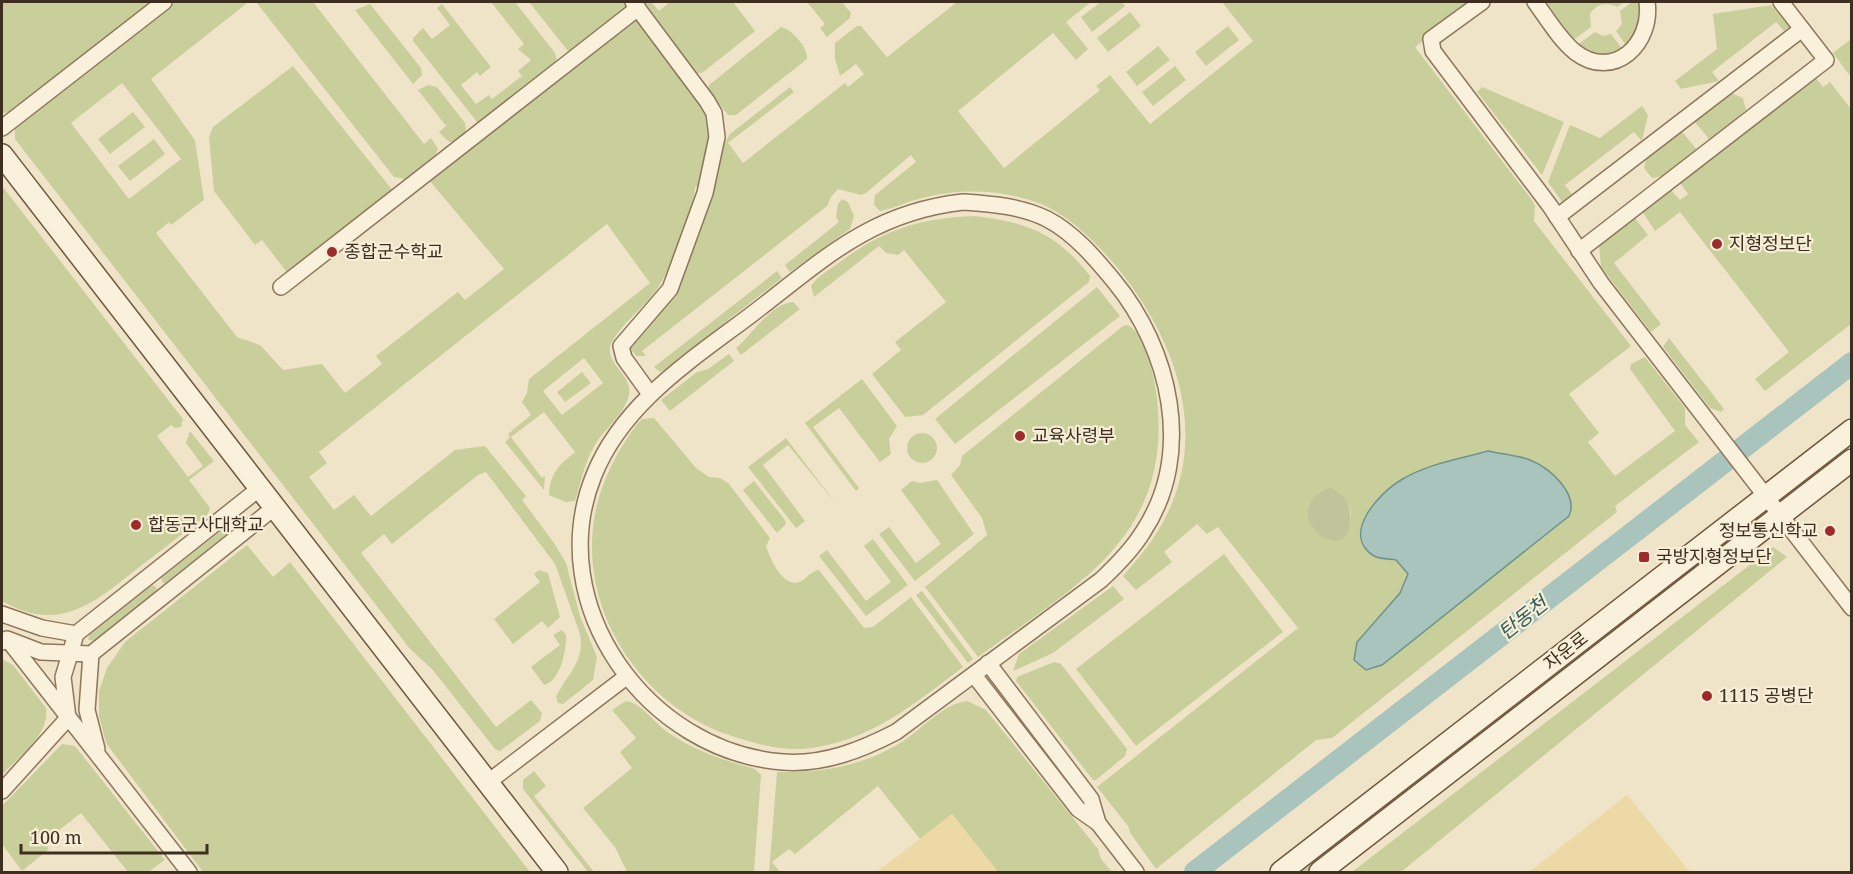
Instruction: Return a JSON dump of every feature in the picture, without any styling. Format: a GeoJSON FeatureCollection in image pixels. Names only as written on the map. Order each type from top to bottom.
{"type":"FeatureCollection","features":[{"type":"Feature","properties":{"kind":"street"},"geometry":{"type":"LineString","coordinates":[[2,128],[164,2]]}},
{"type":"Feature","properties":{"kind":"street"},"geometry":{"type":"LineString","coordinates":[[1482,2],[1435,36],[1430,45],[1557,217],[1579,251],[1851,608]]}},
{"type":"Feature","properties":{"kind":"street"},"geometry":{"type":"LineString","coordinates":[[1535,2],[1575,52],[1602,62],[1621,58],[1637,47],[1646,30],[1647,2]]}},
{"type":"Feature","properties":{"kind":"street"},"geometry":{"type":"LineString","coordinates":[[1579,251],[1826,60],[1781,2]]}},
{"type":"Feature","properties":{"kind":"street"},"geometry":{"type":"LineString","coordinates":[[280,287],[636,5],[707,101],[717,125],[717,137],[705,193],[674,279],[662,300],[621,346],[624,357],[650,394]]}},
{"type":"Feature","properties":{"kind":"street"},"geometry":{"type":"LineString","coordinates":[[1557,217],[1802,29]]}},
{"type":"Feature","properties":{"kind":"street"},"geometry":{"type":"LineString","coordinates":[[2,155],[556,873]]}},
{"type":"Feature","properties":{"kind":"street"},"geometry":{"type":"LineString","coordinates":[[982,203],[1028,211],[1048,219],[1068,233],[1101,265],[1128,298],[1154,343],[1165,377],[1171,415],[1171,446],[1166,476],[1158,502],[1144,531],[1124,558],[1101,580],[896,732],[867,747],[811,762],[784,762],[768,760],[710,743],[666,717],[647,701],[626,677],[604,642],[591,613],[581,567],[581,526],[589,489],[604,454],[618,430],[650,394],[850,239],[893,217],[938,205],[982,203]]}},
{"type":"Feature","properties":{"kind":"street","name":"자운로"},"geometry":{"type":"LineString","coordinates":[[1281,873],[1851,430]]}},
{"type":"Feature","properties":{"kind":"street","name":"자운로"},"geometry":{"type":"LineString","coordinates":[[1320,873],[1851,460]]}},
{"type":"Feature","properties":{"kind":"street"},"geometry":{"type":"LineString","coordinates":[[68,718],[63,686],[76,634],[260,488]]}},
{"type":"Feature","properties":{"kind":"street"},"geometry":{"type":"LineString","coordinates":[[3,638],[30,649],[69,655],[91,654],[275,507]]}},
{"type":"Feature","properties":{"kind":"street"},"geometry":{"type":"LineString","coordinates":[[2,614],[53,631],[76,634]]}},
{"type":"Feature","properties":{"kind":"street"},"geometry":{"type":"LineString","coordinates":[[3,638],[102,760],[189,873]]}},
{"type":"Feature","properties":{"kind":"street"},"geometry":{"type":"LineString","coordinates":[[91,654],[87,710],[92,736],[102,760]]}},
{"type":"Feature","properties":{"kind":"street"},"geometry":{"type":"LineString","coordinates":[[988,663],[1091,799],[1098,823]]}},
{"type":"Feature","properties":{"kind":"street"},"geometry":{"type":"LineString","coordinates":[[974,675],[1078,809],[1098,823],[1136,873]]}},
{"type":"Feature","properties":{"kind":"street"},"geometry":{"type":"LineString","coordinates":[[487,783],[626,677]]}},
{"type":"Feature","properties":{"kind":"street"},"geometry":{"type":"LineString","coordinates":[[2,791],[68,718]]}},
{"type":"Feature","properties":{"kind":"green space"},"geometry":{"type":"Polygon","coordinates":[[[2,2],[153,2],[9,112],[2,113],[2,2]]]}},
{"type":"Feature","properties":{"kind":"green space"},"geometry":{"type":"Polygon","coordinates":[[[174,2],[244,2],[246,4],[151,79],[195,140],[204,200],[171,225],[169,222],[156,233],[237,337],[260,345],[283,370],[322,364],[345,393],[382,364],[376,356],[458,292],[465,300],[504,269],[429,180],[635,20],[638,20],[704,110],[709,136],[699,186],[695,187],[686,226],[674,257],[655,292],[625,325],[610,346],[612,359],[627,382],[629,395],[619,415],[591,452],[575,501],[566,502],[549,495],[551,481],[556,470],[575,452],[544,412],[511,437],[542,478],[545,476],[544,490],[505,442],[510,437],[508,434],[531,415],[522,402],[527,393],[529,379],[650,283],[607,224],[319,452],[327,463],[309,477],[334,510],[354,495],[371,516],[455,450],[485,446],[526,496],[522,500],[566,563],[580,616],[597,657],[593,680],[563,704],[558,703],[556,697],[578,660],[580,634],[555,564],[486,472],[478,475],[392,544],[384,534],[361,553],[496,727],[531,700],[542,713],[540,721],[500,751],[495,749],[432,669],[410,649],[15,139],[15,129],[19,123],[174,2]],[[122,83],[71,123],[129,199],[181,159],[122,83]],[[584,358],[543,391],[562,415],[603,383],[584,358]]]}},
{"type":"Feature","properties":{"kind":"green space"},"geometry":{"type":"Polygon","coordinates":[[[256,2],[313,2],[424,144],[431,138],[438,149],[435,155],[405,179],[394,177],[256,2]]]}},
{"type":"Feature","properties":{"kind":"green space"},"geometry":{"type":"Polygon","coordinates":[[[491,2],[515,2],[555,53],[557,62],[481,122],[477,122],[413,41],[413,38],[423,28],[432,39],[450,25],[437,8],[442,4],[491,67],[480,76],[477,72],[461,85],[476,104],[489,95],[492,99],[522,76],[518,71],[531,60],[518,49],[524,44],[491,2]]]}},
{"type":"Feature","properties":{"kind":"green space"},"geometry":{"type":"Polygon","coordinates":[[[529,2],[628,2],[628,9],[571,52],[529,2]]]}},
{"type":"Feature","properties":{"kind":"green space"},"geometry":{"type":"Polygon","coordinates":[[[644,2],[651,2],[659,11],[670,2],[733,2],[755,31],[702,73],[696,73],[644,2]]]}},
{"type":"Feature","properties":{"kind":"green space"},"geometry":{"type":"Polygon","coordinates":[[[807,2],[842,2],[851,13],[850,18],[827,37],[820,28],[825,24],[807,2]]]}},
{"type":"Feature","properties":{"kind":"green space"},"geometry":{"type":"Polygon","coordinates":[[[957,2],[1091,2],[1066,22],[1088,49],[1076,60],[1053,33],[958,111],[1004,168],[1100,90],[1096,86],[1110,75],[1150,124],[1253,41],[1222,2],[1474,2],[1415,47],[1532,200],[1535,206],[1534,221],[1631,346],[1569,394],[1599,433],[1588,442],[1615,476],[1675,431],[1630,369],[1631,364],[1645,357],[1685,408],[1685,425],[1699,442],[1615,506],[1617,512],[1332,738],[1316,740],[1156,869],[1131,834],[1128,826],[1097,787],[1298,628],[1218,527],[1207,534],[1197,524],[1164,552],[1172,562],[1136,590],[1123,576],[1159,529],[1175,495],[1184,460],[1185,426],[1181,392],[1171,358],[1156,326],[1138,295],[1097,245],[1076,225],[1052,209],[1026,199],[1000,193],[945,193],[880,211],[874,205],[875,195],[916,162],[911,155],[866,193],[861,195],[838,189],[827,206],[642,351],[646,356],[636,356],[629,347],[677,288],[708,207],[724,144],[730,134],[790,87],[794,92],[728,143],[743,163],[845,83],[848,87],[864,74],[856,64],[840,76],[835,59],[835,43],[857,26],[861,26],[887,57],[957,2]],[[1331,487],[1314,499],[1309,519],[1345,534],[1350,519],[1350,507],[1343,497],[1331,487]],[[1568,516],[1375,557],[1396,560],[1408,574],[1400,593],[1357,642],[1568,516]]]}},
{"type":"Feature","properties":{"kind":"green space"},"geometry":{"type":"Polygon","coordinates":[[[1101,2],[1122,2],[1125,6],[1092,32],[1081,17],[1101,2]]]}},
{"type":"Feature","properties":{"kind":"green space"},"geometry":{"type":"Polygon","coordinates":[[[1542,2],[1625,2],[1617,7],[1606,4],[1595,8],[1590,14],[1591,27],[1572,41],[1542,2]]]}},
{"type":"Feature","properties":{"kind":"green space"},"geometry":{"type":"Polygon","coordinates":[[[1632,2],[1640,2],[1642,21],[1628,48],[1616,31],[1622,24],[1620,11],[1632,2]]]}},
{"type":"Feature","properties":{"kind":"green space"},"geometry":{"type":"Polygon","coordinates":[[[370,4],[421,68],[422,75],[413,84],[355,10],[370,4]]]}},
{"type":"Feature","properties":{"kind":"green space"},"geometry":{"type":"Polygon","coordinates":[[[1771,5],[1789,27],[1784,31],[1776,22],[1712,72],[1719,81],[1681,89],[1675,81],[1717,49],[1713,14],[1771,5]]]}},
{"type":"Feature","properties":{"kind":"green space"},"geometry":{"type":"Polygon","coordinates":[[[1130,12],[1141,26],[1108,52],[1097,38],[1130,12]]]}},
{"type":"Feature","properties":{"kind":"green space"},"geometry":{"type":"Polygon","coordinates":[[[1228,26],[1239,40],[1206,66],[1195,52],[1228,26]]]}},
{"type":"Feature","properties":{"kind":"green space"},"geometry":{"type":"Polygon","coordinates":[[[781,27],[790,31],[798,40],[805,50],[807,59],[736,115],[728,115],[708,90],[709,85],[781,27]]]}},
{"type":"Feature","properties":{"kind":"green space"},"geometry":{"type":"Polygon","coordinates":[[[1595,32],[1603,36],[1611,34],[1624,51],[1600,54],[1577,45],[1595,32]]]}},
{"type":"Feature","properties":{"kind":"green space"},"geometry":{"type":"Polygon","coordinates":[[[1851,39],[1851,77],[1833,53],[1851,39]]]}},
{"type":"Feature","properties":{"kind":"green space"},"geometry":{"type":"Polygon","coordinates":[[[1158,46],[1170,60],[1137,86],[1126,72],[1158,46]]]}},
{"type":"Feature","properties":{"kind":"green space"},"geometry":{"type":"Polygon","coordinates":[[[293,66],[394,192],[289,275],[262,240],[255,245],[214,191],[209,137],[213,127],[293,66]]]}},
{"type":"Feature","properties":{"kind":"green space"},"geometry":{"type":"Polygon","coordinates":[[[1175,66],[1186,80],[1153,106],[1142,92],[1175,66]]]}},
{"type":"Feature","properties":{"kind":"green space"},"geometry":{"type":"Polygon","coordinates":[[[1816,78],[1823,87],[1830,82],[1851,109],[1851,324],[1765,391],[1755,379],[1789,352],[1680,212],[1655,231],[1642,211],[1671,190],[1680,200],[1688,194],[1680,183],[1816,78]]]}},
{"type":"Feature","properties":{"kind":"green space"},"geometry":{"type":"Polygon","coordinates":[[[428,85],[437,87],[465,123],[466,134],[457,141],[449,142],[439,132],[446,126],[418,90],[428,85]]]}},
{"type":"Feature","properties":{"kind":"green space"},"geometry":{"type":"Polygon","coordinates":[[[1482,87],[1564,122],[1542,175],[1477,92],[1482,87]]]}},
{"type":"Feature","properties":{"kind":"green space"},"geometry":{"type":"Polygon","coordinates":[[[1731,93],[1743,98],[1746,110],[1710,140],[1693,120],[1731,93]]]}},
{"type":"Feature","properties":{"kind":"green space"},"geometry":{"type":"Polygon","coordinates":[[[1642,106],[1648,115],[1642,141],[1634,132],[1565,185],[1572,194],[1562,202],[1548,182],[1570,125],[1600,138],[1642,106]]]}},
{"type":"Feature","properties":{"kind":"green space"},"geometry":{"type":"Polygon","coordinates":[[[133,112],[145,127],[110,154],[98,139],[133,112]]]}},
{"type":"Feature","properties":{"kind":"green space"},"geometry":{"type":"Polygon","coordinates":[[[1680,129],[1697,150],[1664,176],[1652,178],[1644,168],[1647,156],[1680,129]]]}},
{"type":"Feature","properties":{"kind":"green space"},"geometry":{"type":"Polygon","coordinates":[[[154,139],[165,154],[130,181],[118,166],[154,139]]]}},
{"type":"Feature","properties":{"kind":"green space"},"geometry":{"type":"Polygon","coordinates":[[[2,186],[183,419],[181,427],[175,428],[171,425],[157,436],[188,477],[203,466],[186,443],[190,431],[214,461],[189,480],[210,508],[208,514],[91,603],[58,614],[41,615],[2,601],[2,186]]]}},
{"type":"Feature","properties":{"kind":"green space"},"geometry":{"type":"Polygon","coordinates":[[[842,199],[848,202],[854,216],[850,229],[790,272],[785,265],[839,222],[836,217],[838,204],[842,199]]]}},
{"type":"Feature","properties":{"kind":"green space"},"geometry":{"type":"Polygon","coordinates":[[[974,216],[1025,226],[1053,240],[1078,261],[1090,276],[1089,282],[923,415],[905,417],[872,374],[901,350],[895,342],[946,302],[904,250],[898,255],[886,253],[879,246],[814,297],[811,286],[822,274],[852,253],[900,228],[935,220],[974,216]]]}},
{"type":"Feature","properties":{"kind":"green space"},"geometry":{"type":"Polygon","coordinates":[[[1634,217],[1648,235],[1614,263],[1661,324],[1651,332],[1601,267],[1599,245],[1634,217]]]}},
{"type":"Feature","properties":{"kind":"green space"},"geometry":{"type":"Polygon","coordinates":[[[777,271],[782,278],[663,371],[660,372],[654,367],[777,271]]]}},
{"type":"Feature","properties":{"kind":"green space"},"geometry":{"type":"Polygon","coordinates":[[[1097,287],[1120,316],[955,444],[935,419],[1097,287]]]}},
{"type":"Feature","properties":{"kind":"green space"},"geometry":{"type":"Polygon","coordinates":[[[793,302],[800,309],[741,355],[736,348],[762,321],[777,308],[793,302]]]}},
{"type":"Feature","properties":{"kind":"green space"},"geometry":{"type":"Polygon","coordinates":[[[1128,325],[1140,337],[1151,364],[1156,391],[1158,441],[1151,483],[1135,519],[1112,551],[1084,579],[978,657],[925,587],[987,535],[982,518],[951,475],[960,465],[962,456],[1123,326],[1128,325]]]}},
{"type":"Feature","properties":{"kind":"green space"},"geometry":{"type":"Polygon","coordinates":[[[1669,338],[1724,409],[1721,412],[1710,408],[1663,347],[1669,338]]]}},
{"type":"Feature","properties":{"kind":"green space"},"geometry":{"type":"Polygon","coordinates":[[[729,354],[734,361],[670,411],[661,400],[697,372],[708,369],[729,354]]]}},
{"type":"Feature","properties":{"kind":"green space"},"geometry":{"type":"Polygon","coordinates":[[[582,372],[591,383],[565,402],[557,392],[582,372]]]}},
{"type":"Feature","properties":{"kind":"green space"},"geometry":{"type":"Polygon","coordinates":[[[862,379],[897,426],[889,439],[891,454],[880,462],[839,408],[813,427],[859,488],[856,491],[805,423],[862,379]]]}},
{"type":"Feature","properties":{"kind":"green space"},"geometry":{"type":"Polygon","coordinates":[[[654,418],[696,468],[709,477],[720,478],[729,484],[770,538],[766,546],[782,576],[793,583],[819,570],[864,628],[873,627],[911,597],[963,667],[913,705],[878,726],[839,742],[807,749],[773,747],[729,735],[698,721],[670,703],[646,680],[625,654],[609,625],[598,593],[592,561],[595,513],[608,472],[621,447],[637,424],[642,419],[654,418]]]}},
{"type":"Feature","properties":{"kind":"green space"},"geometry":{"type":"Polygon","coordinates":[[[922,433],[933,437],[937,448],[933,459],[922,463],[911,459],[907,448],[911,437],[922,433]]]}},
{"type":"Feature","properties":{"kind":"green space"},"geometry":{"type":"Polygon","coordinates":[[[786,438],[837,505],[788,445],[763,465],[805,521],[796,528],[748,467],[786,438]]]}},
{"type":"Feature","properties":{"kind":"green space"},"geometry":{"type":"Polygon","coordinates":[[[937,480],[974,534],[915,581],[879,534],[889,527],[916,563],[941,544],[901,490],[912,481],[920,483],[937,480]]]}},
{"type":"Feature","properties":{"kind":"green space"},"geometry":{"type":"Polygon","coordinates":[[[754,481],[785,520],[786,524],[777,533],[743,490],[754,481]]]}},
{"type":"Feature","properties":{"kind":"green space"},"geometry":{"type":"Polygon","coordinates":[[[1331,487],[1345,499],[1350,511],[1347,533],[1339,540],[1329,540],[1318,533],[1310,523],[1308,510],[1314,498],[1331,487]]]}},
{"type":"Feature","properties":{"kind":"green space"},"geometry":{"type":"Polygon","coordinates":[[[225,528],[229,528],[229,533],[166,583],[163,583],[161,578],[225,528]]]}},
{"type":"Feature","properties":{"kind":"green space"},"geometry":{"type":"Polygon","coordinates":[[[873,539],[908,585],[866,616],[819,556],[827,550],[866,601],[891,582],[864,546],[873,539]]]}},
{"type":"Feature","properties":{"kind":"green space"},"geometry":{"type":"Polygon","coordinates":[[[1720,544],[1724,548],[1306,872],[1296,872],[1720,544]]]}},
{"type":"Feature","properties":{"kind":"green space"},"geometry":{"type":"Polygon","coordinates":[[[247,545],[273,577],[290,562],[530,872],[203,872],[106,743],[99,716],[99,691],[107,668],[125,642],[247,545]]]}},
{"type":"Feature","properties":{"kind":"green space"},"geometry":{"type":"Polygon","coordinates":[[[1773,547],[1787,557],[1401,872],[1352,872],[1773,547]]]}},
{"type":"Feature","properties":{"kind":"green space"},"geometry":{"type":"Polygon","coordinates":[[[1224,554],[1283,632],[1136,746],[1076,669],[1224,554]]]}},
{"type":"Feature","properties":{"kind":"green space"},"geometry":{"type":"Polygon","coordinates":[[[539,570],[548,573],[560,617],[548,628],[542,621],[513,644],[494,619],[540,582],[534,574],[539,570]]]}},
{"type":"Feature","properties":{"kind":"green space"},"geometry":{"type":"Polygon","coordinates":[[[152,585],[157,588],[155,593],[96,641],[88,640],[90,633],[152,585]]]}},
{"type":"Feature","properties":{"kind":"green space"},"geometry":{"type":"Polygon","coordinates":[[[1113,586],[1124,599],[1053,653],[1013,671],[1019,654],[1113,586]]]}},
{"type":"Feature","properties":{"kind":"green space"},"geometry":{"type":"Polygon","coordinates":[[[922,591],[973,659],[968,663],[916,595],[922,591]]]}},
{"type":"Feature","properties":{"kind":"green space"},"geometry":{"type":"Polygon","coordinates":[[[562,630],[566,635],[564,656],[554,678],[550,683],[544,685],[531,667],[560,645],[553,635],[562,630]]]}},
{"type":"Feature","properties":{"kind":"green space"},"geometry":{"type":"Polygon","coordinates":[[[2,659],[13,665],[46,708],[46,718],[32,744],[2,775],[2,659]]]}},
{"type":"Feature","properties":{"kind":"green space"},"geometry":{"type":"Polygon","coordinates":[[[1054,662],[1061,664],[1127,749],[1125,756],[1096,780],[1093,780],[1016,681],[1017,677],[1054,662]]]}},
{"type":"Feature","properties":{"kind":"green space"},"geometry":{"type":"Polygon","coordinates":[[[626,701],[637,705],[666,731],[687,744],[755,769],[761,775],[754,872],[627,872],[615,847],[583,808],[632,768],[620,752],[636,738],[612,710],[626,701]]]}},
{"type":"Feature","properties":{"kind":"green space"},"geometry":{"type":"Polygon","coordinates":[[[967,701],[986,710],[1098,849],[1101,859],[1112,872],[998,872],[952,814],[920,839],[878,786],[795,854],[789,849],[772,862],[780,872],[769,872],[777,772],[829,769],[862,761],[894,747],[943,710],[967,701]]]}},
{"type":"Feature","properties":{"kind":"green space"},"geometry":{"type":"Polygon","coordinates":[[[62,744],[75,746],[165,860],[148,872],[128,872],[81,813],[44,842],[49,849],[22,871],[2,844],[2,806],[62,744]]]}},
{"type":"Feature","properties":{"kind":"green space"},"geometry":{"type":"Polygon","coordinates":[[[534,771],[546,786],[534,796],[594,872],[588,872],[523,789],[523,780],[534,771]]]}},
{"type":"Feature","properties":{"kind":"sand"},"geometry":{"type":"Polygon","coordinates":[[[1627,795],[1690,872],[1529,872],[1627,795]]]}},
{"type":"Feature","properties":{"kind":"sand"},"geometry":{"type":"Polygon","coordinates":[[[952,814],[998,872],[877,872],[952,814]]]}},
{"type":"Feature","properties":{"kind":"water"},"geometry":{"type":"Polygon","coordinates":[[[1488,451],[1525,458],[1554,475],[1570,499],[1569,516],[1382,665],[1366,670],[1354,660],[1357,642],[1400,593],[1408,574],[1396,560],[1376,557],[1364,547],[1361,537],[1366,515],[1383,494],[1411,474],[1443,462],[1488,451]]]}},
{"type":"Feature","properties":{"kind":"waterway","name":"탄동천"},"geometry":{"type":"LineString","coordinates":[[1195,872],[1852,363]]}},
{"type":"Feature","properties":{"kind":"place","name":"지형정보단"},"geometry":{"type":"Point","coordinates":[1717,244]}},
{"type":"Feature","properties":{"kind":"place","name":"종합군수학교"},"geometry":{"type":"Point","coordinates":[332,252]}},
{"type":"Feature","properties":{"kind":"place","name":"교육사령부"},"geometry":{"type":"Point","coordinates":[1020,436]}},
{"type":"Feature","properties":{"kind":"place","name":"합동군사대학교"},"geometry":{"type":"Point","coordinates":[136,525]}},
{"type":"Feature","properties":{"kind":"place","name":"정보통신학교"},"geometry":{"type":"Point","coordinates":[1830,531]}},
{"type":"Feature","properties":{"kind":"place","name":"국방지형정보단"},"geometry":{"type":"Point","coordinates":[1644,557]}},
{"type":"Feature","properties":{"kind":"place","name":"1115 공병단"},"geometry":{"type":"Point","coordinates":[1707,696]}}]}
